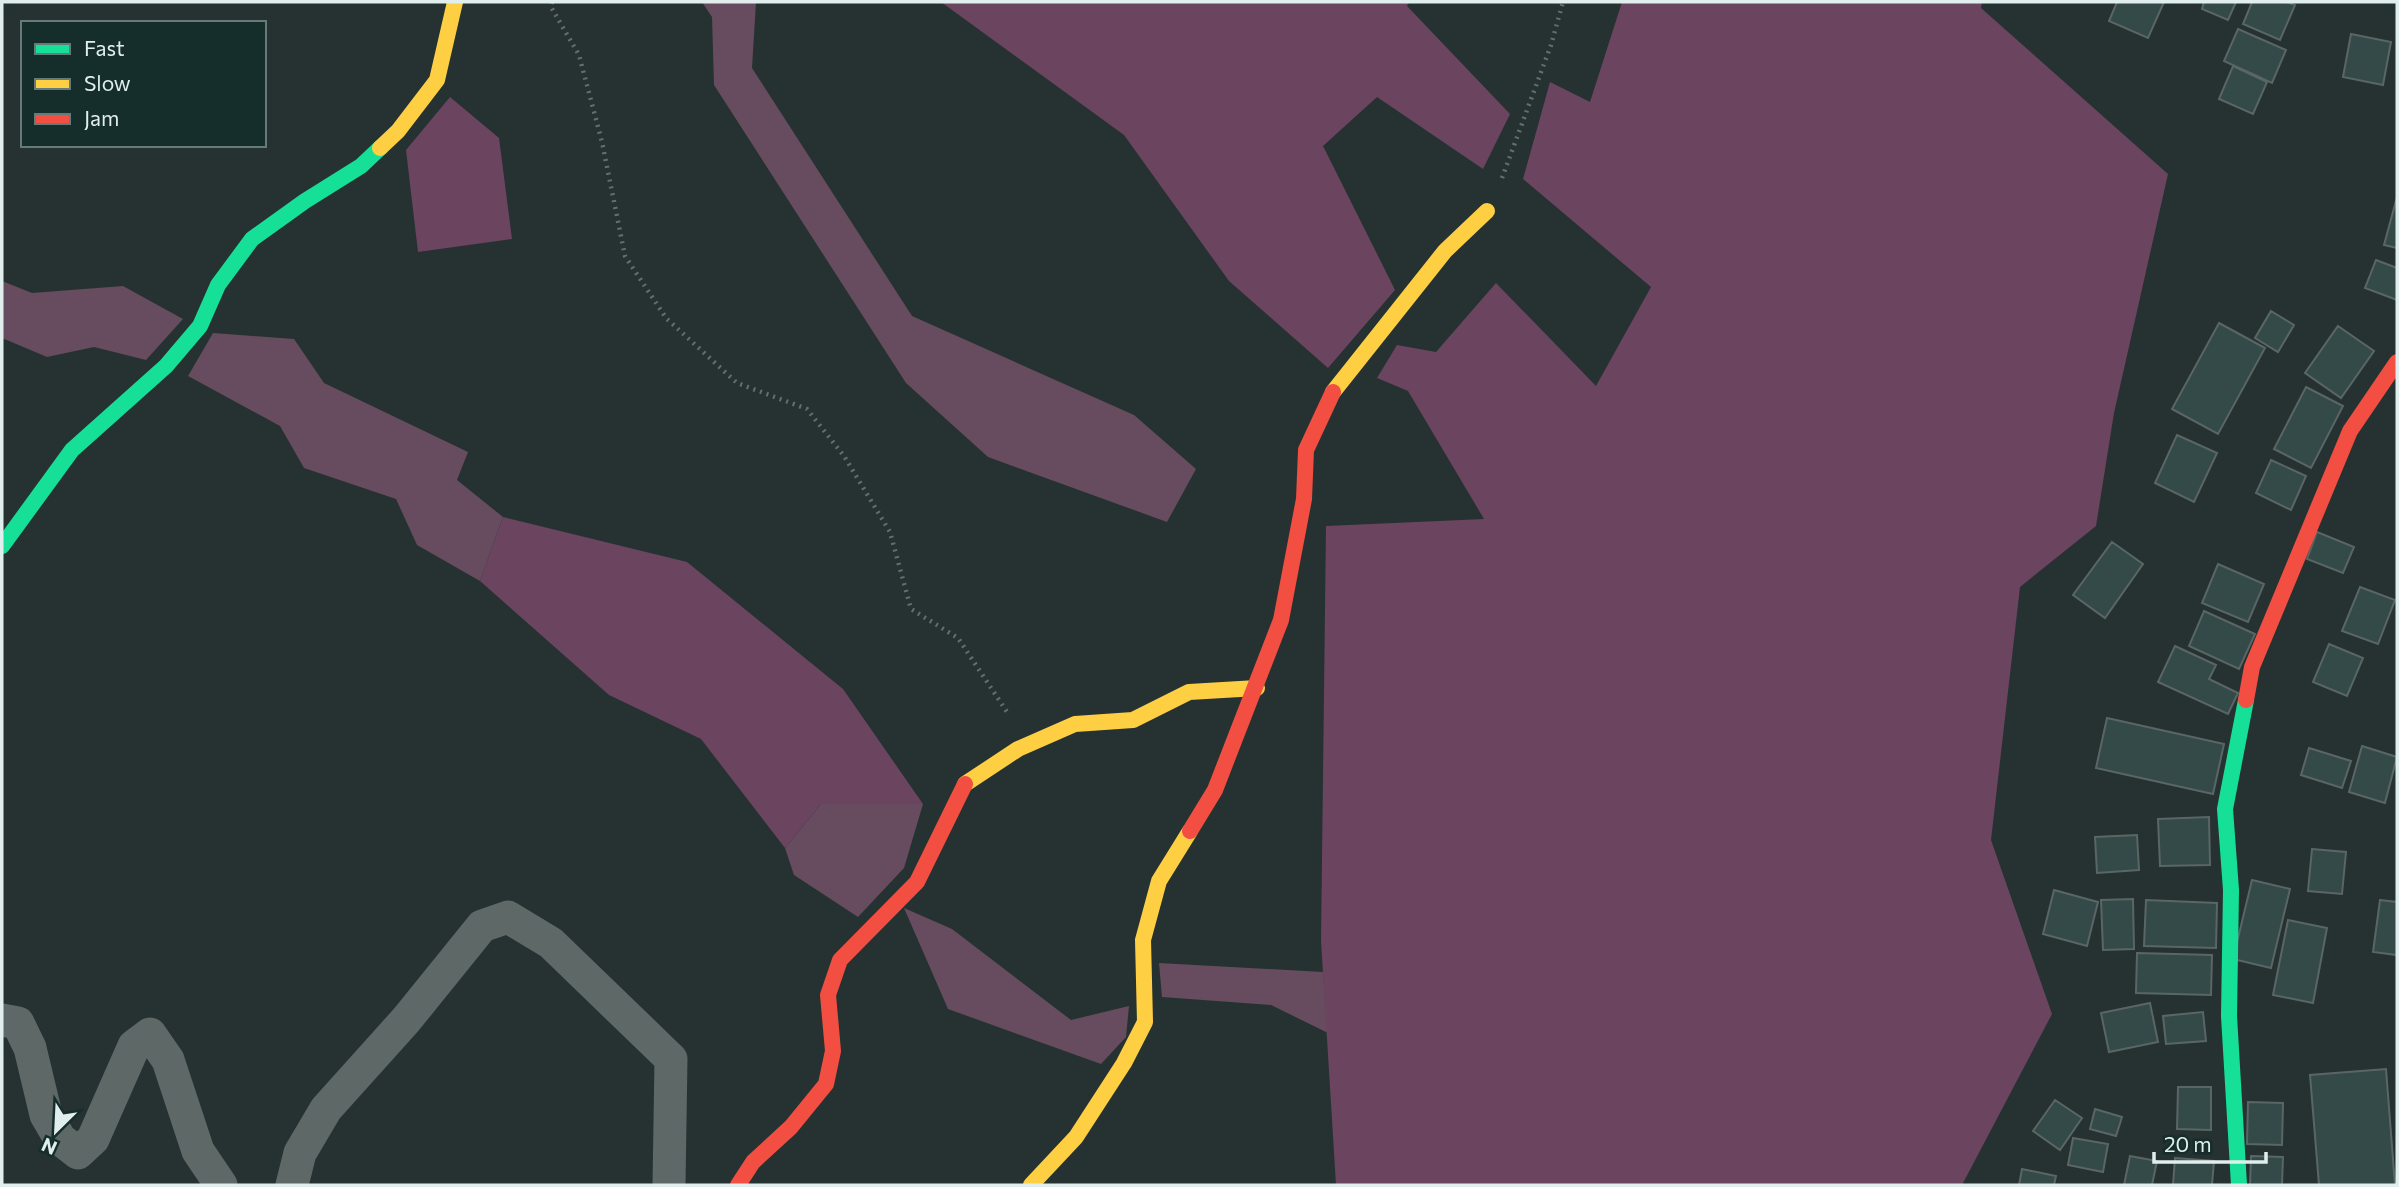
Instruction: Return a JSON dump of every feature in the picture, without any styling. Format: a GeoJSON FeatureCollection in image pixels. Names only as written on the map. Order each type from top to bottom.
{"type":"FeatureCollection","features":[{"type":"Feature","properties":{"kind":"street"},"geometry":{"type":"LineString","coordinates":[[2,546],[72,450],[166,366],[200,326],[218,285],[251,239],[361,166],[398,131],[437,79],[455,2]]}},
{"type":"Feature","properties":{"kind":"street"},"geometry":{"type":"LineString","coordinates":[[1031,1185],[1076,1137],[1124,1063],[1145,1022],[1143,940],[1159,881],[1215,790],[1257,688],[1284,608],[1304,499],[1306,450],[1329,398],[1446,251],[1487,211]]}},
{"type":"Feature","properties":{"kind":"street"},"geometry":{"type":"LineString","coordinates":[[2239,1185],[2229,1016],[2231,890],[2225,809],[2252,667],[2350,431],[2397,362]]}},
{"type":"Feature","properties":{"kind":"street"},"geometry":{"type":"LineString","coordinates":[[738,1185],[753,1162],[791,1127],[826,1084],[832,1051],[828,995],[840,960],[917,882],[965,783],[1018,749],[1075,724],[1133,720],[1189,692],[1257,688]]}},
{"type":"Feature","properties":{"kind":"street"},"geometry":{"type":"LineString","coordinates":[[292,1185],[300,1153],[327,1109],[406,1020],[482,926],[508,917],[551,943],[671,1059],[669,1185]]}},
{"type":"Feature","properties":{"kind":"street"},"geometry":{"type":"LineString","coordinates":[[2,1020],[18,1023],[30,1048],[46,1115],[60,1139],[78,1153],[93,1139],[134,1046],[150,1034],[168,1060],[198,1151],[222,1185]]}},
{"type":"Feature","properties":{"kind":"path"},"geometry":{"type":"LineString","coordinates":[[552,2],[551,7],[579,55],[603,142],[625,256],[666,318],[737,383],[807,409],[844,456],[890,532],[911,609],[958,638],[996,698],[1031,743]]}},
{"type":"Feature","properties":{"kind":"path"},"geometry":{"type":"LineString","coordinates":[[1487,211],[1514,149],[1551,45],[1563,2]]}},
{"type":"Feature","properties":{"kind":"shaded area"},"geometry":{"type":"Polygon","coordinates":[[[702,2],[756,2],[752,68],[912,316],[1134,415],[1196,469],[1167,522],[988,457],[906,383],[714,85],[712,17],[702,2]]]}},
{"type":"Feature","properties":{"kind":"shaded area"},"geometry":{"type":"Polygon","coordinates":[[[941,2],[1409,2],[1407,6],[1510,114],[1483,169],[1377,97],[1323,146],[1395,290],[1328,368],[1229,281],[1124,135],[941,2]]]}},
{"type":"Feature","properties":{"kind":"shaded area"},"geometry":{"type":"Polygon","coordinates":[[[1622,2],[1982,2],[1981,8],[2168,174],[2114,413],[2096,526],[2020,587],[1991,840],[2052,1014],[1962,1185],[1336,1185],[1321,941],[1326,526],[1484,519],[1408,391],[1377,378],[1397,345],[1436,352],[1496,283],[1596,386],[1651,287],[1523,179],[1550,82],[1590,102],[1622,2]]]}},
{"type":"Feature","properties":{"kind":"shaded area"},"geometry":{"type":"Polygon","coordinates":[[[450,97],[499,138],[512,239],[418,252],[406,150],[450,97]]]}},
{"type":"Feature","properties":{"kind":"shaded area"},"geometry":{"type":"Polygon","coordinates":[[[2,281],[32,293],[123,286],[183,319],[146,360],[94,347],[47,357],[2,338],[2,281]]]}},
{"type":"Feature","properties":{"kind":"shaded area"},"geometry":{"type":"Polygon","coordinates":[[[213,333],[294,339],[324,383],[468,452],[457,480],[503,517],[480,581],[417,545],[396,499],[304,468],[280,426],[188,376],[213,333]]]}},
{"type":"Feature","properties":{"kind":"shaded area"},"geometry":{"type":"Polygon","coordinates":[[[503,517],[687,562],[843,689],[923,804],[821,804],[785,848],[701,739],[609,695],[480,581],[503,517]]]}},
{"type":"Feature","properties":{"kind":"shaded area"},"geometry":{"type":"Polygon","coordinates":[[[821,804],[923,804],[904,868],[858,917],[794,875],[785,848],[821,804]]]}},
{"type":"Feature","properties":{"kind":"shaded area"},"geometry":{"type":"Polygon","coordinates":[[[904,908],[952,929],[1071,1020],[1129,1006],[1126,1037],[1101,1064],[948,1009],[904,908]]]}},
{"type":"Feature","properties":{"kind":"shaded area"},"geometry":{"type":"Polygon","coordinates":[[[1159,963],[1323,972],[1328,1033],[1271,1005],[1162,997],[1159,963]]]}},
{"type":"Feature","properties":{"kind":"building"},"geometry":{"type":"Polygon","coordinates":[[[2117,2],[2164,2],[2148,38],[2109,21],[2117,2]]]}},
{"type":"Feature","properties":{"kind":"building"},"geometry":{"type":"Polygon","coordinates":[[[2204,2],[2236,2],[2228,20],[2202,9],[2204,2]]]}},
{"type":"Feature","properties":{"kind":"building"},"geometry":{"type":"Polygon","coordinates":[[[2252,2],[2286,2],[2295,5],[2280,40],[2243,24],[2252,2]]]}},
{"type":"Feature","properties":{"kind":"building"},"geometry":{"type":"Polygon","coordinates":[[[2238,29],[2286,50],[2272,83],[2224,61],[2238,29]]]}},
{"type":"Feature","properties":{"kind":"building"},"geometry":{"type":"Polygon","coordinates":[[[2351,34],[2391,42],[2383,85],[2343,77],[2351,34]]]}},
{"type":"Feature","properties":{"kind":"building"},"geometry":{"type":"Polygon","coordinates":[[[2233,66],[2267,82],[2253,114],[2219,99],[2233,66]]]}},
{"type":"Feature","properties":{"kind":"building"},"geometry":{"type":"Polygon","coordinates":[[[2397,197],[2397,248],[2384,245],[2397,197]]]}},
{"type":"Feature","properties":{"kind":"building"},"geometry":{"type":"Polygon","coordinates":[[[2376,260],[2397,268],[2397,300],[2365,288],[2376,260]]]}},
{"type":"Feature","properties":{"kind":"building"},"geometry":{"type":"Polygon","coordinates":[[[2271,311],[2294,325],[2278,352],[2255,338],[2271,311]]]}},
{"type":"Feature","properties":{"kind":"building"},"geometry":{"type":"Polygon","coordinates":[[[2219,323],[2265,348],[2218,434],[2172,409],[2219,323]]]}},
{"type":"Feature","properties":{"kind":"building"},"geometry":{"type":"Polygon","coordinates":[[[2338,326],[2374,351],[2341,398],[2305,373],[2338,326]]]}},
{"type":"Feature","properties":{"kind":"building"},"geometry":{"type":"Polygon","coordinates":[[[2306,387],[2343,406],[2311,468],[2274,449],[2306,387]]]}},
{"type":"Feature","properties":{"kind":"building"},"geometry":{"type":"Polygon","coordinates":[[[2177,435],[2217,453],[2194,502],[2155,483],[2177,435]]]}},
{"type":"Feature","properties":{"kind":"building"},"geometry":{"type":"Polygon","coordinates":[[[2271,460],[2306,476],[2291,510],[2256,493],[2271,460]]]}},
{"type":"Feature","properties":{"kind":"building"},"geometry":{"type":"Polygon","coordinates":[[[2317,532],[2354,547],[2343,573],[2307,559],[2317,532]]]}},
{"type":"Feature","properties":{"kind":"building"},"geometry":{"type":"Polygon","coordinates":[[[2112,542],[2143,564],[2105,618],[2073,595],[2112,542]]]}},
{"type":"Feature","properties":{"kind":"building"},"geometry":{"type":"Polygon","coordinates":[[[2218,564],[2264,584],[2248,622],[2202,603],[2218,564]]]}},
{"type":"Feature","properties":{"kind":"building"},"geometry":{"type":"Polygon","coordinates":[[[2360,587],[2395,600],[2378,644],[2342,631],[2360,587]]]}},
{"type":"Feature","properties":{"kind":"building"},"geometry":{"type":"Polygon","coordinates":[[[2204,611],[2255,634],[2239,669],[2189,646],[2204,611]]]}},
{"type":"Feature","properties":{"kind":"building"},"geometry":{"type":"Polygon","coordinates":[[[2329,644],[2363,658],[2347,696],[2313,682],[2329,644]]]}},
{"type":"Feature","properties":{"kind":"building"},"geometry":{"type":"Polygon","coordinates":[[[2175,646],[2216,665],[2209,679],[2238,693],[2228,714],[2158,682],[2175,646]]]}},
{"type":"Feature","properties":{"kind":"building"},"geometry":{"type":"Polygon","coordinates":[[[2107,718],[2224,744],[2213,794],[2096,768],[2107,718]]]}},
{"type":"Feature","properties":{"kind":"building"},"geometry":{"type":"Polygon","coordinates":[[[2362,746],[2397,757],[2385,803],[2349,792],[2362,746]]]}},
{"type":"Feature","properties":{"kind":"building"},"geometry":{"type":"Polygon","coordinates":[[[2309,748],[2351,761],[2342,788],[2301,775],[2309,748]]]}},
{"type":"Feature","properties":{"kind":"building"},"geometry":{"type":"Polygon","coordinates":[[[2209,817],[2210,865],[2160,866],[2158,819],[2209,817]]]}},
{"type":"Feature","properties":{"kind":"building"},"geometry":{"type":"Polygon","coordinates":[[[2137,835],[2139,870],[2097,873],[2095,837],[2137,835]]]}},
{"type":"Feature","properties":{"kind":"building"},"geometry":{"type":"Polygon","coordinates":[[[2312,849],[2346,852],[2342,894],[2308,891],[2312,849]]]}},
{"type":"Feature","properties":{"kind":"building"},"geometry":{"type":"Polygon","coordinates":[[[2252,880],[2290,889],[2271,968],[2233,959],[2252,880]]]}},
{"type":"Feature","properties":{"kind":"building"},"geometry":{"type":"Polygon","coordinates":[[[2054,890],[2098,902],[2087,946],[2043,934],[2054,890]]]}},
{"type":"Feature","properties":{"kind":"building"},"geometry":{"type":"Polygon","coordinates":[[[2133,899],[2134,949],[2103,950],[2101,900],[2133,899]]]}},
{"type":"Feature","properties":{"kind":"building"},"geometry":{"type":"Polygon","coordinates":[[[2146,900],[2217,903],[2216,948],[2144,946],[2146,900]]]}},
{"type":"Feature","properties":{"kind":"building"},"geometry":{"type":"Polygon","coordinates":[[[2380,900],[2397,902],[2397,955],[2373,952],[2380,900]]]}},
{"type":"Feature","properties":{"kind":"building"},"geometry":{"type":"Polygon","coordinates":[[[2288,920],[2327,928],[2313,1003],[2273,995],[2288,920]]]}},
{"type":"Feature","properties":{"kind":"building"},"geometry":{"type":"Polygon","coordinates":[[[2137,953],[2212,955],[2211,995],[2136,993],[2137,953]]]}},
{"type":"Feature","properties":{"kind":"building"},"geometry":{"type":"Polygon","coordinates":[[[2150,1003],[2158,1042],[2109,1052],[2101,1013],[2150,1003]]]}},
{"type":"Feature","properties":{"kind":"building"},"geometry":{"type":"Polygon","coordinates":[[[2203,1012],[2206,1041],[2166,1044],[2163,1016],[2203,1012]]]}},
{"type":"Feature","properties":{"kind":"building"},"geometry":{"type":"Polygon","coordinates":[[[2386,1069],[2395,1185],[2319,1185],[2310,1075],[2386,1069]]]}},
{"type":"Feature","properties":{"kind":"building"},"geometry":{"type":"Polygon","coordinates":[[[2178,1087],[2211,1087],[2211,1130],[2177,1129],[2178,1087]]]}},
{"type":"Feature","properties":{"kind":"building"},"geometry":{"type":"Polygon","coordinates":[[[2055,1100],[2082,1118],[2060,1150],[2033,1131],[2055,1100]]]}},
{"type":"Feature","properties":{"kind":"building"},"geometry":{"type":"Polygon","coordinates":[[[2248,1102],[2283,1103],[2282,1145],[2247,1144],[2248,1102]]]}},
{"type":"Feature","properties":{"kind":"building"},"geometry":{"type":"Polygon","coordinates":[[[2095,1109],[2122,1117],[2116,1136],[2090,1129],[2095,1109]]]}},
{"type":"Feature","properties":{"kind":"building"},"geometry":{"type":"Polygon","coordinates":[[[2073,1138],[2108,1144],[2103,1172],[2068,1165],[2073,1138]]]}},
{"type":"Feature","properties":{"kind":"building"},"geometry":{"type":"Polygon","coordinates":[[[2130,1156],[2157,1161],[2152,1185],[2124,1185],[2130,1156]]]}},
{"type":"Feature","properties":{"kind":"building"},"geometry":{"type":"Polygon","coordinates":[[[2251,1156],[2283,1157],[2282,1185],[2250,1185],[2251,1156]]]}},
{"type":"Feature","properties":{"kind":"building"},"geometry":{"type":"Polygon","coordinates":[[[2175,1158],[2214,1161],[2212,1185],[2173,1185],[2175,1158]]]}},
{"type":"Feature","properties":{"kind":"building"},"geometry":{"type":"Polygon","coordinates":[[[2022,1169],[2056,1176],[2054,1185],[2019,1185],[2022,1169]]]}},
{"type":"Feature","properties":{"kind":"traffic: fast"},"geometry":{"type":"LineString","coordinates":[[2,546],[72,450],[166,366],[200,326],[218,285],[252,239],[361,166],[380,148]]}},
{"type":"Feature","properties":{"kind":"traffic: fast"},"geometry":{"type":"LineString","coordinates":[[2239,1185],[2229,1016],[2231,890],[2225,809],[2246,700]]}},
{"type":"Feature","properties":{"kind":"traffic: slow"},"geometry":{"type":"LineString","coordinates":[[380,148],[398,131],[437,80],[455,2]]}},
{"type":"Feature","properties":{"kind":"traffic: slow"},"geometry":{"type":"LineString","coordinates":[[1333,392],[1445,251],[1487,211]]}},
{"type":"Feature","properties":{"kind":"traffic: slow"},"geometry":{"type":"LineString","coordinates":[[965,784],[1018,749],[1075,724],[1133,720],[1189,692],[1257,688]]}},
{"type":"Feature","properties":{"kind":"traffic: slow"},"geometry":{"type":"LineString","coordinates":[[1031,1185],[1076,1137],[1124,1063],[1145,1022],[1143,940],[1159,881],[1190,831]]}},
{"type":"Feature","properties":{"kind":"traffic: jam"},"geometry":{"type":"LineString","coordinates":[[2246,700],[2252,667],[2350,431],[2397,362]]}},
{"type":"Feature","properties":{"kind":"traffic: jam"},"geometry":{"type":"LineString","coordinates":[[1190,831],[1215,790],[1281,620],[1304,499],[1306,450],[1333,392]]}},
{"type":"Feature","properties":{"kind":"traffic: jam"},"geometry":{"type":"LineString","coordinates":[[738,1185],[753,1162],[791,1127],[826,1084],[833,1051],[828,995],[840,960],[917,882],[965,784]]}}]}
